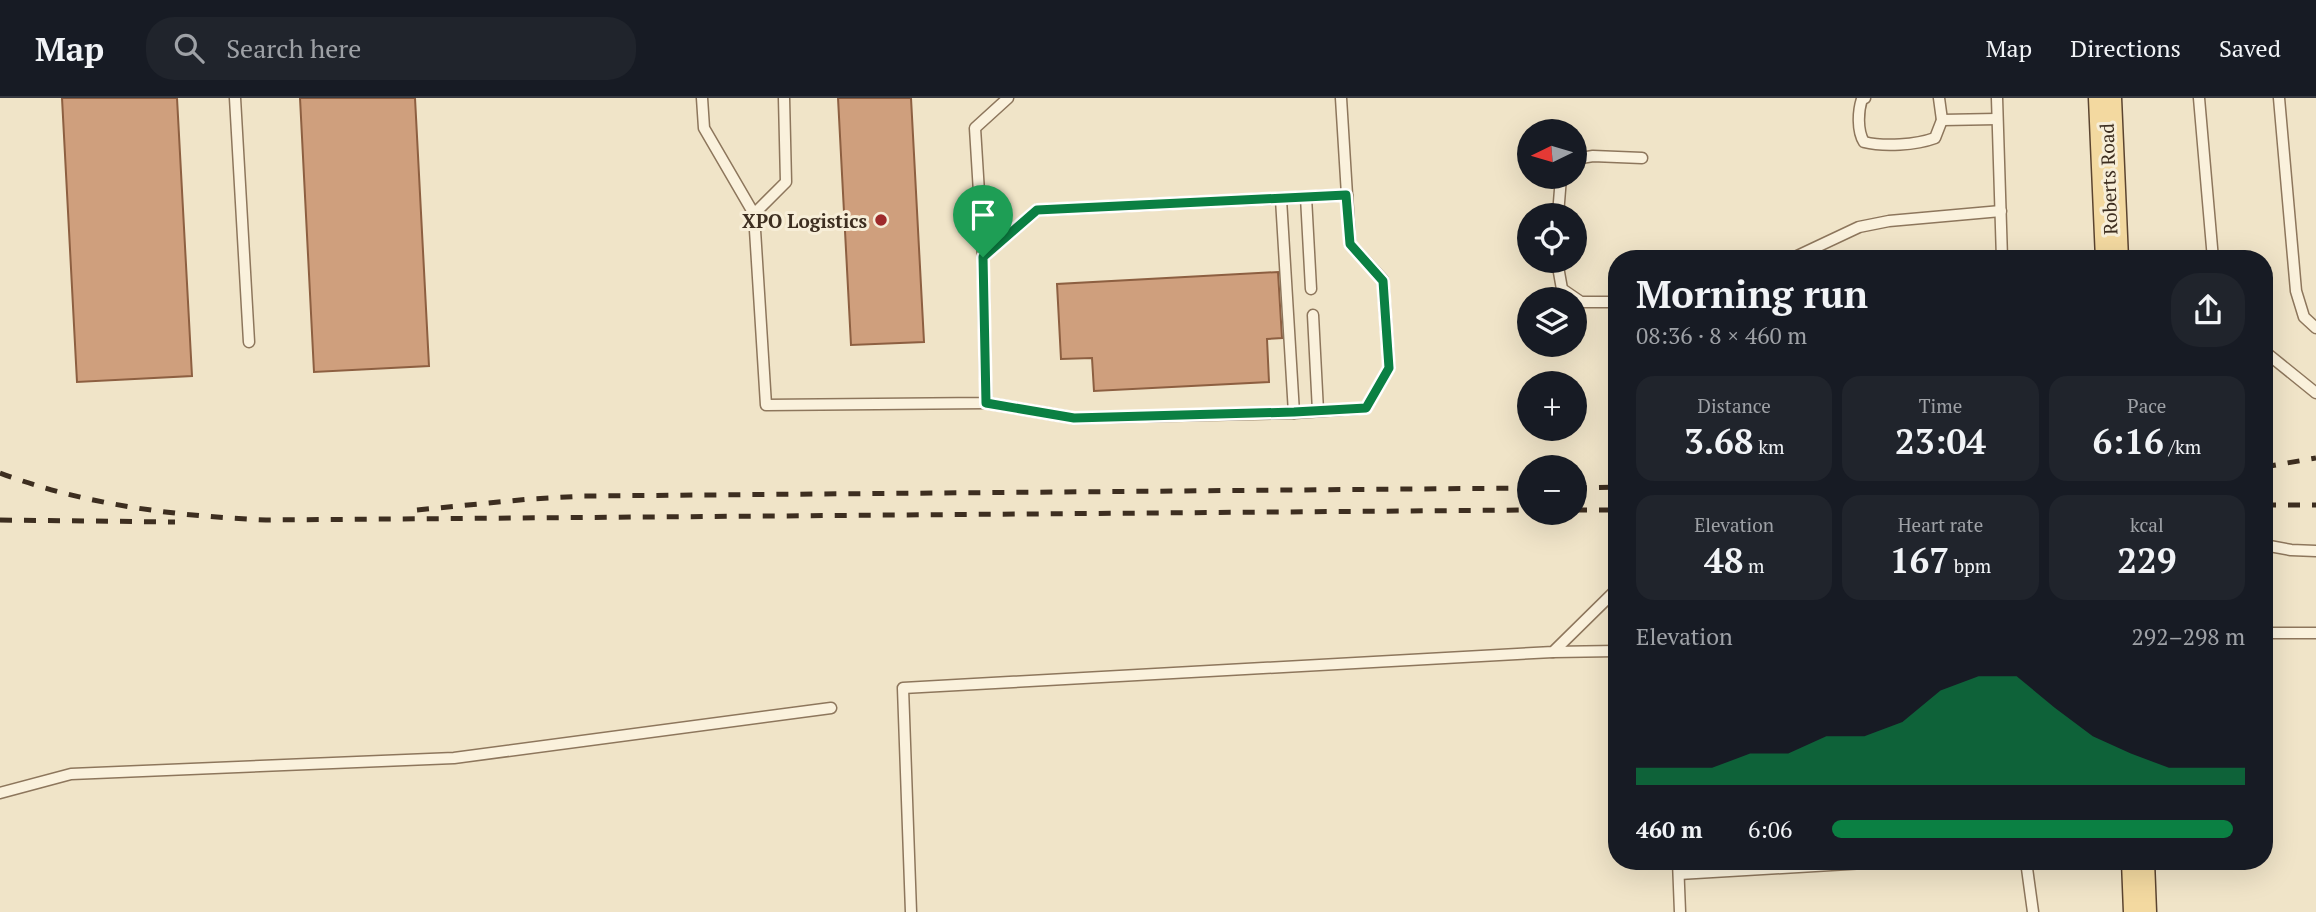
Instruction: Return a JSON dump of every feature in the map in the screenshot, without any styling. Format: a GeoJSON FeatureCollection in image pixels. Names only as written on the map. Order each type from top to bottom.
{"type":"FeatureCollection","features":[{"type":"Feature","properties":{"kind":"main road","name":"Roberts Road"},"geometry":{"type":"LineString","coordinates":[[2105,98],[2112,250]]}},
{"type":"Feature","properties":{"kind":"main road"},"geometry":{"type":"LineString","coordinates":[[2138,870],[2140,912]]}},
{"type":"Feature","properties":{"kind":"lane"},"geometry":{"type":"LineString","coordinates":[[235,98],[249,342]]}},
{"type":"Feature","properties":{"kind":"lane"},"geometry":{"type":"LineString","coordinates":[[702,98],[704,128],[754,214],[766,405],[986,403],[1074,418],[1366,408],[1389,368],[1383,281],[1350,244],[1341,98]]}},
{"type":"Feature","properties":{"kind":"lane"},"geometry":{"type":"LineString","coordinates":[[754,214],[786,182],[784,98]]}},
{"type":"Feature","properties":{"kind":"lane"},"geometry":{"type":"LineString","coordinates":[[986,403],[983,257],[975,128],[1008,98]]}},
{"type":"Feature","properties":{"kind":"lane"},"geometry":{"type":"LineString","coordinates":[[1865,98],[1859,107],[1860,136],[1864,142],[1873,144],[1925,142],[1935,138],[1942,121],[1938,98]]}},
{"type":"Feature","properties":{"kind":"lane"},"geometry":{"type":"LineString","coordinates":[[1997,98],[2002,250]]}},
{"type":"Feature","properties":{"kind":"lane"},"geometry":{"type":"LineString","coordinates":[[2199,98],[2212,250]]}},
{"type":"Feature","properties":{"kind":"lane"},"geometry":{"type":"LineString","coordinates":[[2279,98],[2296,291],[2304,317],[2316,328]]}},
{"type":"Feature","properties":{"kind":"lane"},"geometry":{"type":"LineString","coordinates":[[1942,121],[1997,119]]}},
{"type":"Feature","properties":{"kind":"lane"},"geometry":{"type":"LineString","coordinates":[[1587,157],[1642,158]]}},
{"type":"Feature","properties":{"kind":"lane"},"geometry":{"type":"LineString","coordinates":[[983,257],[1037,210],[1346,195]]}},
{"type":"Feature","properties":{"kind":"lane"},"geometry":{"type":"LineString","coordinates":[[1306,197],[1311,289]]}},
{"type":"Feature","properties":{"kind":"lane"},"geometry":{"type":"LineString","coordinates":[[1282,198],[1294,412]]}},
{"type":"Feature","properties":{"kind":"lane"},"geometry":{"type":"LineString","coordinates":[[1810,250],[1859,227],[1889,221],[2001,211]]}},
{"type":"Feature","properties":{"kind":"lane"},"geometry":{"type":"LineString","coordinates":[[1559,273],[1562,289],[1581,302],[1608,302]]}},
{"type":"Feature","properties":{"kind":"lane"},"geometry":{"type":"LineString","coordinates":[[1313,315],[1318,411]]}},
{"type":"Feature","properties":{"kind":"lane"},"geometry":{"type":"LineString","coordinates":[[2273,358],[2316,393]]}},
{"type":"Feature","properties":{"kind":"lane"},"geometry":{"type":"LineString","coordinates":[[2273,547],[2316,551]]}},
{"type":"Feature","properties":{"kind":"lane"},"geometry":{"type":"LineString","coordinates":[[1553,652],[1608,598]]}},
{"type":"Feature","properties":{"kind":"lane"},"geometry":{"type":"LineString","coordinates":[[2273,633],[2316,633]]}},
{"type":"Feature","properties":{"kind":"lane"},"geometry":{"type":"LineString","coordinates":[[911,912],[904,688],[1608,651]]}},
{"type":"Feature","properties":{"kind":"lane"},"geometry":{"type":"LineString","coordinates":[[0,793],[71,774],[454,758],[831,708]]}},
{"type":"Feature","properties":{"kind":"lane"},"geometry":{"type":"LineString","coordinates":[[1679,870],[1680,912]]}},
{"type":"Feature","properties":{"kind":"lane"},"geometry":{"type":"LineString","coordinates":[[1679,874],[1746,870]]}},
{"type":"Feature","properties":{"kind":"lane"},"geometry":{"type":"LineString","coordinates":[[2027,870],[2033,912]]}},
{"type":"Feature","properties":{"kind":"building"},"geometry":{"type":"Polygon","coordinates":[[[62,98],[177,98],[192,376],[77,382],[62,98]]]}},
{"type":"Feature","properties":{"kind":"building"},"geometry":{"type":"Polygon","coordinates":[[[300,98],[415,98],[429,366],[314,372],[300,98]]]}},
{"type":"Feature","properties":{"kind":"building","name":"XPO Logistics"},"geometry":{"type":"Polygon","coordinates":[[[838,98],[911,98],[924,342],[851,345],[838,98]]]}},
{"type":"Feature","properties":{"kind":"building"},"geometry":{"type":"Polygon","coordinates":[[[1278,272],[1282,338],[1267,339],[1269,382],[1094,391],[1092,358],[1061,359],[1057,284],[1278,272]]]}},
{"type":"Feature","properties":{"kind":"railway"},"geometry":{"type":"LineString","coordinates":[[2273,465],[2316,458]]}},
{"type":"Feature","properties":{"kind":"railway"},"geometry":{"type":"LineString","coordinates":[[0,473],[65,493],[131,507],[266,520],[1517,510]]}},
{"type":"Feature","properties":{"kind":"railway"},"geometry":{"type":"LineString","coordinates":[[1587,488],[1608,487]]}},
{"type":"Feature","properties":{"kind":"railway"},"geometry":{"type":"LineString","coordinates":[[417,510],[584,496],[1517,488]]}},
{"type":"Feature","properties":{"kind":"railway"},"geometry":{"type":"LineString","coordinates":[[2273,505],[2316,505]]}},
{"type":"Feature","properties":{"kind":"railway"},"geometry":{"type":"LineString","coordinates":[[1587,510],[1608,510]]}},
{"type":"Feature","properties":{"kind":"railway"},"geometry":{"type":"LineString","coordinates":[[0,520],[175,522]]}},
{"type":"Feature","properties":{"kind":"place","name":"XPO Logistics"},"geometry":{"type":"Point","coordinates":[881,220]}},
{"type":"Feature","properties":{"kind":"route"},"geometry":{"type":"LineString","coordinates":[[1346,195],[1350,244],[1383,281],[1389,368],[1366,408],[1074,418],[986,403],[983,257],[1037,210],[1346,195]]}}]}
